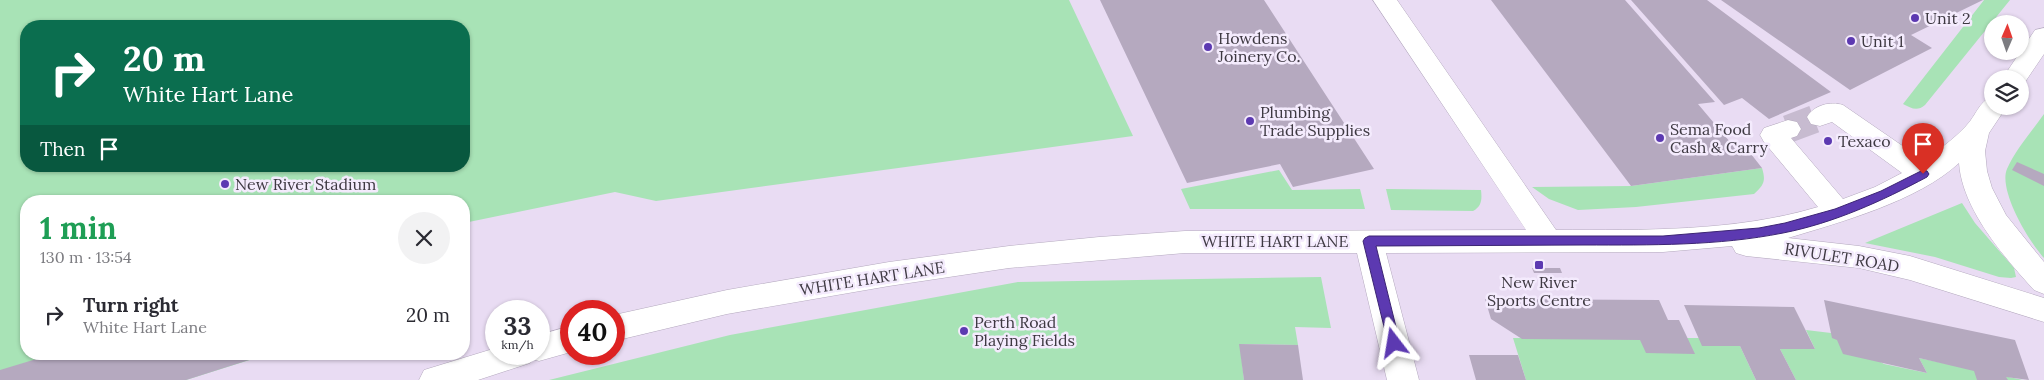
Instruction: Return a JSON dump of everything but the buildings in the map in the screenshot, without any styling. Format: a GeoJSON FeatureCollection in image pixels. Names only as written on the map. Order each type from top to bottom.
{"type":"FeatureCollection","features":[{"type":"Feature","properties":{"kind":"street"},"geometry":{"type":"LineString","coordinates":[[1385,0],[1549,242]]}},
{"type":"Feature","properties":{"kind":"street"},"geometry":{"type":"LineString","coordinates":[[2020,70],[2044,36]]}},
{"type":"Feature","properties":{"kind":"street"},"geometry":{"type":"LineString","coordinates":[[1820,117],[1834,111],[1923,174]]}},
{"type":"Feature","properties":{"kind":"street","name":"WHITE HART LANE"},"geometry":{"type":"LineString","coordinates":[[625,325],[718,304],[796,290],[1009,257],[1185,242],[1549,242],[1663,240],[1785,228],[1838,212],[1885,194],[1923,174],[1946,159],[1976,132],[1988,115]]}},
{"type":"Feature","properties":{"kind":"street"},"geometry":{"type":"LineString","coordinates":[[1788,129],[1773,136],[1838,212]]}},
{"type":"Feature","properties":{"kind":"street"},"geometry":{"type":"LineString","coordinates":[[1976,132],[1972,154],[1976,183],[2004,233],[2044,282]]}},
{"type":"Feature","properties":{"kind":"street","name":"RIVULET ROAD"},"geometry":{"type":"LineString","coordinates":[[1663,240],[1771,247],[1859,257],[1910,268],[2044,310]]}},
{"type":"Feature","properties":{"kind":"street"},"geometry":{"type":"LineString","coordinates":[[1369,241],[1403,380]]}},
{"type":"Feature","properties":{"kind":"street"},"geometry":{"type":"LineString","coordinates":[[435,380],[485,365]]}},
{"type":"Feature","properties":{"kind":"green space"},"geometry":{"type":"Polygon","coordinates":[[[0,0],[1069,0],[1133,136],[656,201],[615,192],[470,222],[470,195],[20,195],[20,360],[250,360],[186,380],[0,380],[0,0]]]}},
{"type":"Feature","properties":{"kind":"green space"},"geometry":{"type":"Polygon","coordinates":[[[1984,0],[2010,0],[1998,15],[1984,15],[1984,32],[1925,105],[1917,109],[1903,104],[1984,0]]]}},
{"type":"Feature","properties":{"kind":"green space"},"geometry":{"type":"Polygon","coordinates":[[[2044,114],[2044,258],[2016,215],[2007,190],[2005,178],[2007,169],[2015,154],[2044,114]]]}},
{"type":"Feature","properties":{"kind":"green space"},"geometry":{"type":"Polygon","coordinates":[[[1762,168],[1763,182],[1754,194],[1636,207],[1578,210],[1549,199],[1532,187],[1631,186],[1762,168]]]}},
{"type":"Feature","properties":{"kind":"green space"},"geometry":{"type":"Polygon","coordinates":[[[1279,170],[1292,190],[1360,189],[1365,209],[1190,209],[1181,189],[1279,170]]]}},
{"type":"Feature","properties":{"kind":"green space"},"geometry":{"type":"Polygon","coordinates":[[[1386,189],[1481,190],[1481,199],[1480,205],[1473,211],[1391,210],[1386,189]]]}},
{"type":"Feature","properties":{"kind":"green space"},"geometry":{"type":"Polygon","coordinates":[[[1962,203],[1975,223],[2014,268],[2016,277],[1999,277],[1935,257],[1865,243],[1962,203]]]}},
{"type":"Feature","properties":{"kind":"green space","name":"Perth Road Playing Fields"},"geometry":{"type":"Polygon","coordinates":[[[1321,277],[1331,328],[1295,327],[1298,345],[1240,344],[1244,380],[549,380],[609,365],[625,365],[625,361],[730,335],[1018,282],[1321,277]]]}},
{"type":"Feature","properties":{"kind":"green space"},"geometry":{"type":"Polygon","coordinates":[[[1806,330],[1831,333],[1884,364],[1927,373],[1919,358],[2023,380],[1796,380],[1780,349],[1815,349],[1806,330]]]}},
{"type":"Feature","properties":{"kind":"green space"},"geometry":{"type":"Polygon","coordinates":[[[1513,338],[1698,338],[1740,346],[1756,380],[1526,380],[1513,338]]]}},
{"type":"Feature","properties":{"kind":"tunnel"},"geometry":{"type":"LineString","coordinates":[[1788,129],[1820,117]]}},
{"type":"Feature","properties":{"kind":"place","name":"Unit 2"},"geometry":{"type":"Point","coordinates":[1915,18]}},
{"type":"Feature","properties":{"kind":"place","name":"Unit 1"},"geometry":{"type":"Point","coordinates":[1851,41]}},
{"type":"Feature","properties":{"kind":"place","name":"Howdens Joinery Co."},"geometry":{"type":"Point","coordinates":[1208,47]}},
{"type":"Feature","properties":{"kind":"place","name":"Plumbing Trade Supplies"},"geometry":{"type":"Point","coordinates":[1250,121]}},
{"type":"Feature","properties":{"kind":"place","name":"Sema Food Cash & Carry"},"geometry":{"type":"Point","coordinates":[1660,138]}},
{"type":"Feature","properties":{"kind":"place","name":"Texaco"},"geometry":{"type":"Point","coordinates":[1828,141]}},
{"type":"Feature","properties":{"kind":"place","name":"New River Stadium"},"geometry":{"type":"Point","coordinates":[225,184]}},
{"type":"Feature","properties":{"kind":"place","name":"New River Sports Centre"},"geometry":{"type":"Point","coordinates":[1539,265]}},
{"type":"Feature","properties":{"kind":"place","name":"Perth Road Playing Fields"},"geometry":{"type":"Point","coordinates":[964,331]}},
{"type":"Feature","properties":{"kind":"route"},"geometry":{"type":"LineString","coordinates":[[1394,343],[1369,241],[1549,242],[1663,240],[1759,232],[1785,228],[1838,212],[1885,194],[1923,174]]}}]}
